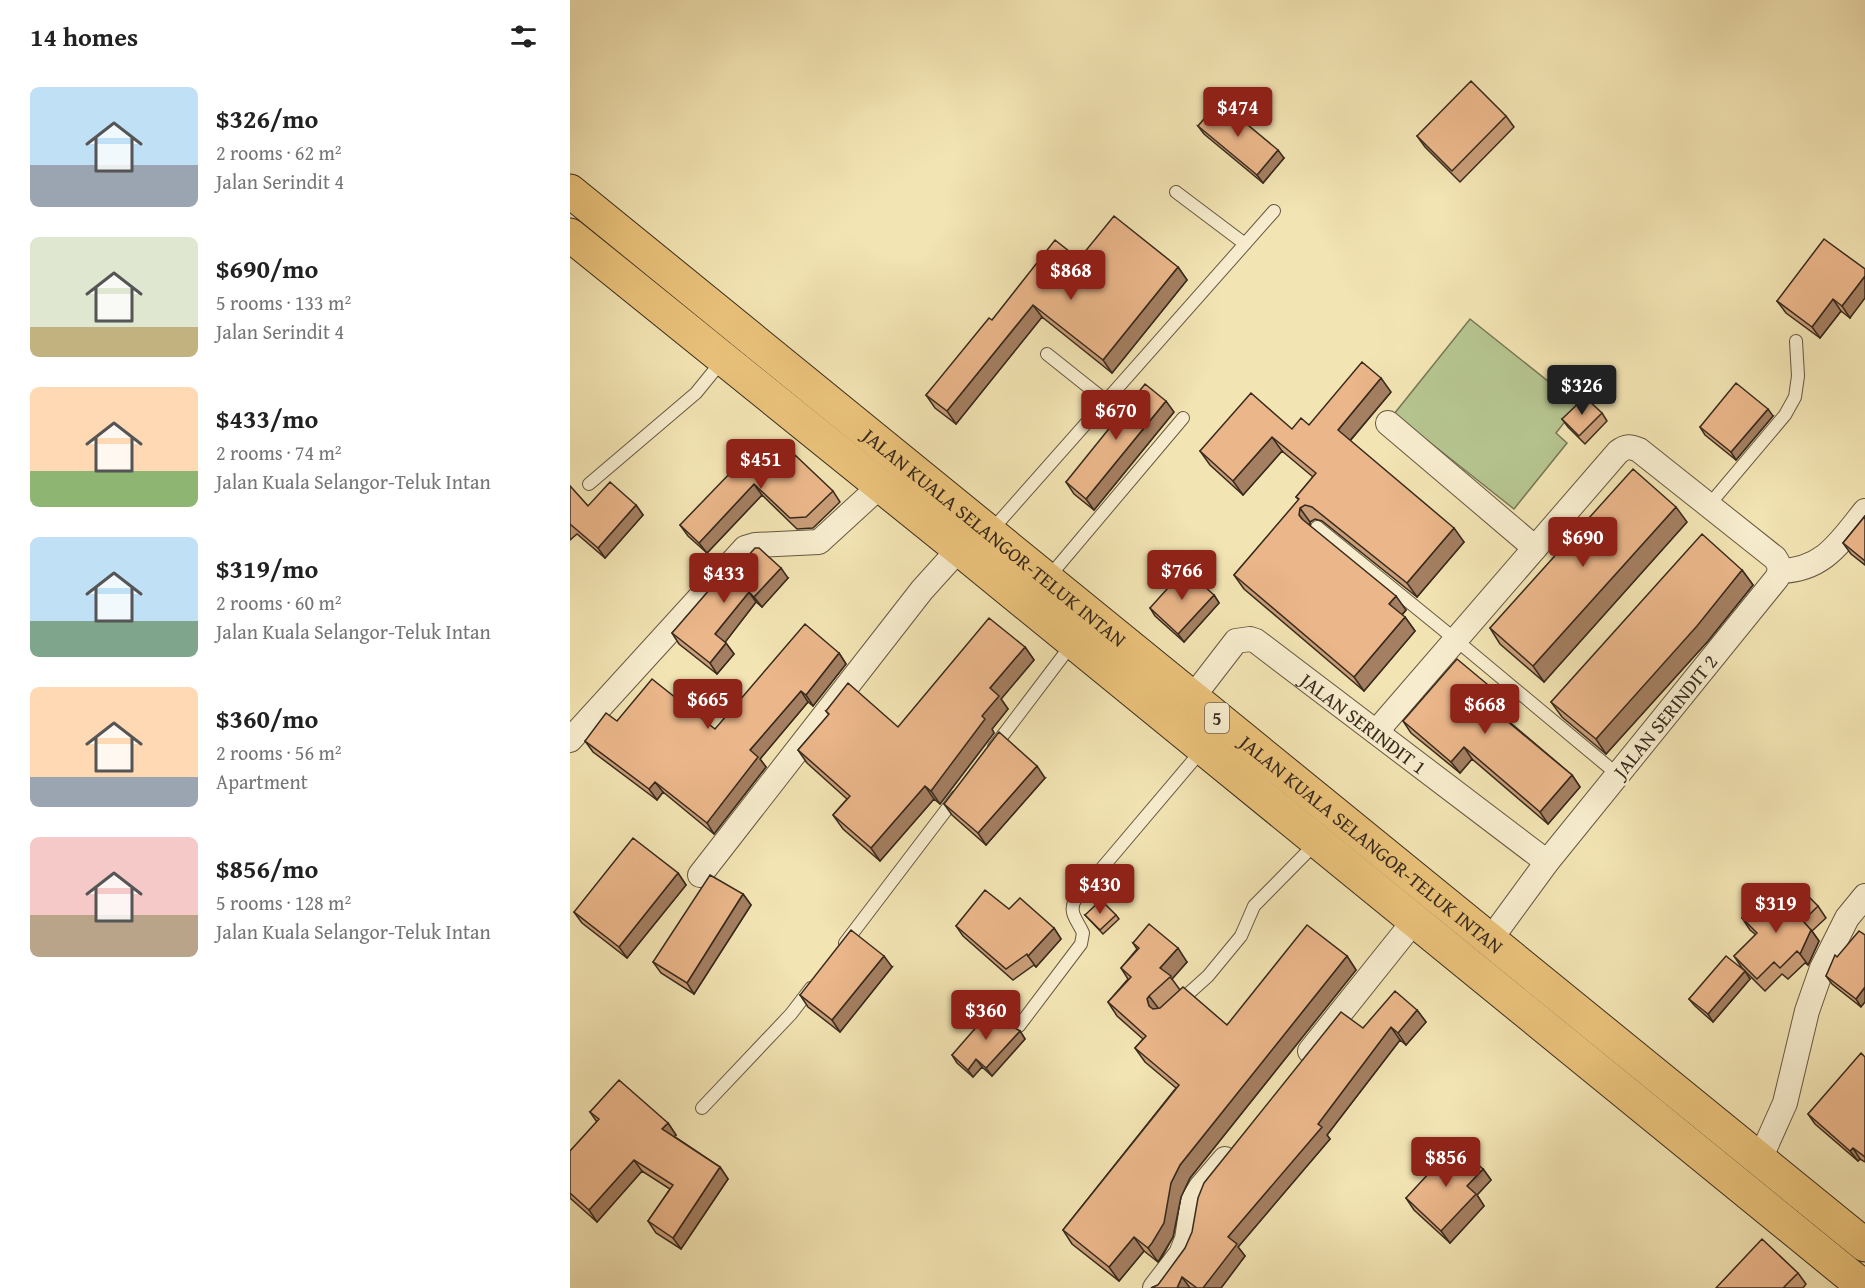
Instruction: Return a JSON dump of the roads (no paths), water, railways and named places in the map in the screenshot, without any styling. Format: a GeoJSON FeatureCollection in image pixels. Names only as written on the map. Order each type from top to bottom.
{"type":"FeatureCollection","features":[{"type":"Feature","properties":{"kind":"highway","name":"JALAN KUALA SELANGOR-TELUK INTAN"},"geometry":{"type":"LineString","coordinates":[[570,192],[1865,1245]]}},
{"type":"Feature","properties":{"kind":"highway","name":"JALAN KUALA SELANGOR-TELUK INTAN"},"geometry":{"type":"LineString","coordinates":[[570,235],[959,549],[1864,1288]]}},
{"type":"Feature","properties":{"kind":"street"},"geometry":{"type":"LineString","coordinates":[[1388,423],[1535,548]]}},
{"type":"Feature","properties":{"kind":"street"},"geometry":{"type":"LineString","coordinates":[[1376,732],[1624,447],[1639,450],[1709,505],[1775,558],[1780,571],[1803,569],[1819,562],[1835,548],[1865,511]]}},
{"type":"Feature","properties":{"kind":"street"},"geometry":{"type":"LineString","coordinates":[[570,740],[745,548],[755,545],[819,542],[880,486]]}},
{"type":"Feature","properties":{"kind":"street"},"geometry":{"type":"LineString","coordinates":[[700,875],[922,590],[959,549]]}},
{"type":"Feature","properties":{"kind":"street","name":"JALAN SERINDIT 2"},"geometry":{"type":"LineString","coordinates":[[1490,940],[1547,862],[1777,578],[1780,571]]}},
{"type":"Feature","properties":{"kind":"street","name":"JALAN SERINDIT 1"},"geometry":{"type":"LineString","coordinates":[[1192,698],[1236,641],[1250,639],[1256,641],[1547,862]]}},
{"type":"Feature","properties":{"kind":"street"},"geometry":{"type":"LineString","coordinates":[[1760,1159],[1785,1103],[1807,1011],[1822,968],[1847,918],[1865,896]]}},
{"type":"Feature","properties":{"kind":"street"},"geometry":{"type":"LineString","coordinates":[[1296,1068],[1414,921]]}},
{"type":"Feature","properties":{"kind":"street"},"geometry":{"type":"LineString","coordinates":[[1155,1288],[1181,1254],[1187,1239],[1193,1200],[1201,1186],[1238,1143]]}},
{"type":"Feature","properties":{"kind":"lane"},"geometry":{"type":"LineString","coordinates":[[1176,192],[1245,244]]}},
{"type":"Feature","properties":{"kind":"lane"},"geometry":{"type":"LineString","coordinates":[[990,533],[1274,211]]}},
{"type":"Feature","properties":{"kind":"lane"},"geometry":{"type":"LineString","coordinates":[[1709,505],[1785,416],[1795,397],[1798,376],[1796,341]]}},
{"type":"Feature","properties":{"kind":"lane"},"geometry":{"type":"LineString","coordinates":[[1047,354],[1106,401]]}},
{"type":"Feature","properties":{"kind":"lane"},"geometry":{"type":"LineString","coordinates":[[589,484],[696,393],[723,359]]}},
{"type":"Feature","properties":{"kind":"lane"},"geometry":{"type":"LineString","coordinates":[[1047,579],[1183,418]]}},
{"type":"Feature","properties":{"kind":"lane"},"geometry":{"type":"LineString","coordinates":[[1317,527],[1617,774]]}},
{"type":"Feature","properties":{"kind":"lane"},"geometry":{"type":"LineString","coordinates":[[986,757],[1073,643]]}},
{"type":"Feature","properties":{"kind":"lane"},"geometry":{"type":"LineString","coordinates":[[1019,1026],[1081,944],[1083,933],[1072,912],[1075,900],[1203,749]]}},
{"type":"Feature","properties":{"kind":"lane"},"geometry":{"type":"LineString","coordinates":[[835,957],[964,786]]}},
{"type":"Feature","properties":{"kind":"lane"},"geometry":{"type":"LineString","coordinates":[[1165,1015],[1208,976],[1241,936],[1254,906],[1317,842]]}},
{"type":"Feature","properties":{"kind":"lane"},"geometry":{"type":"LineString","coordinates":[[702,1108],[791,1014],[820,976]]}}]}
